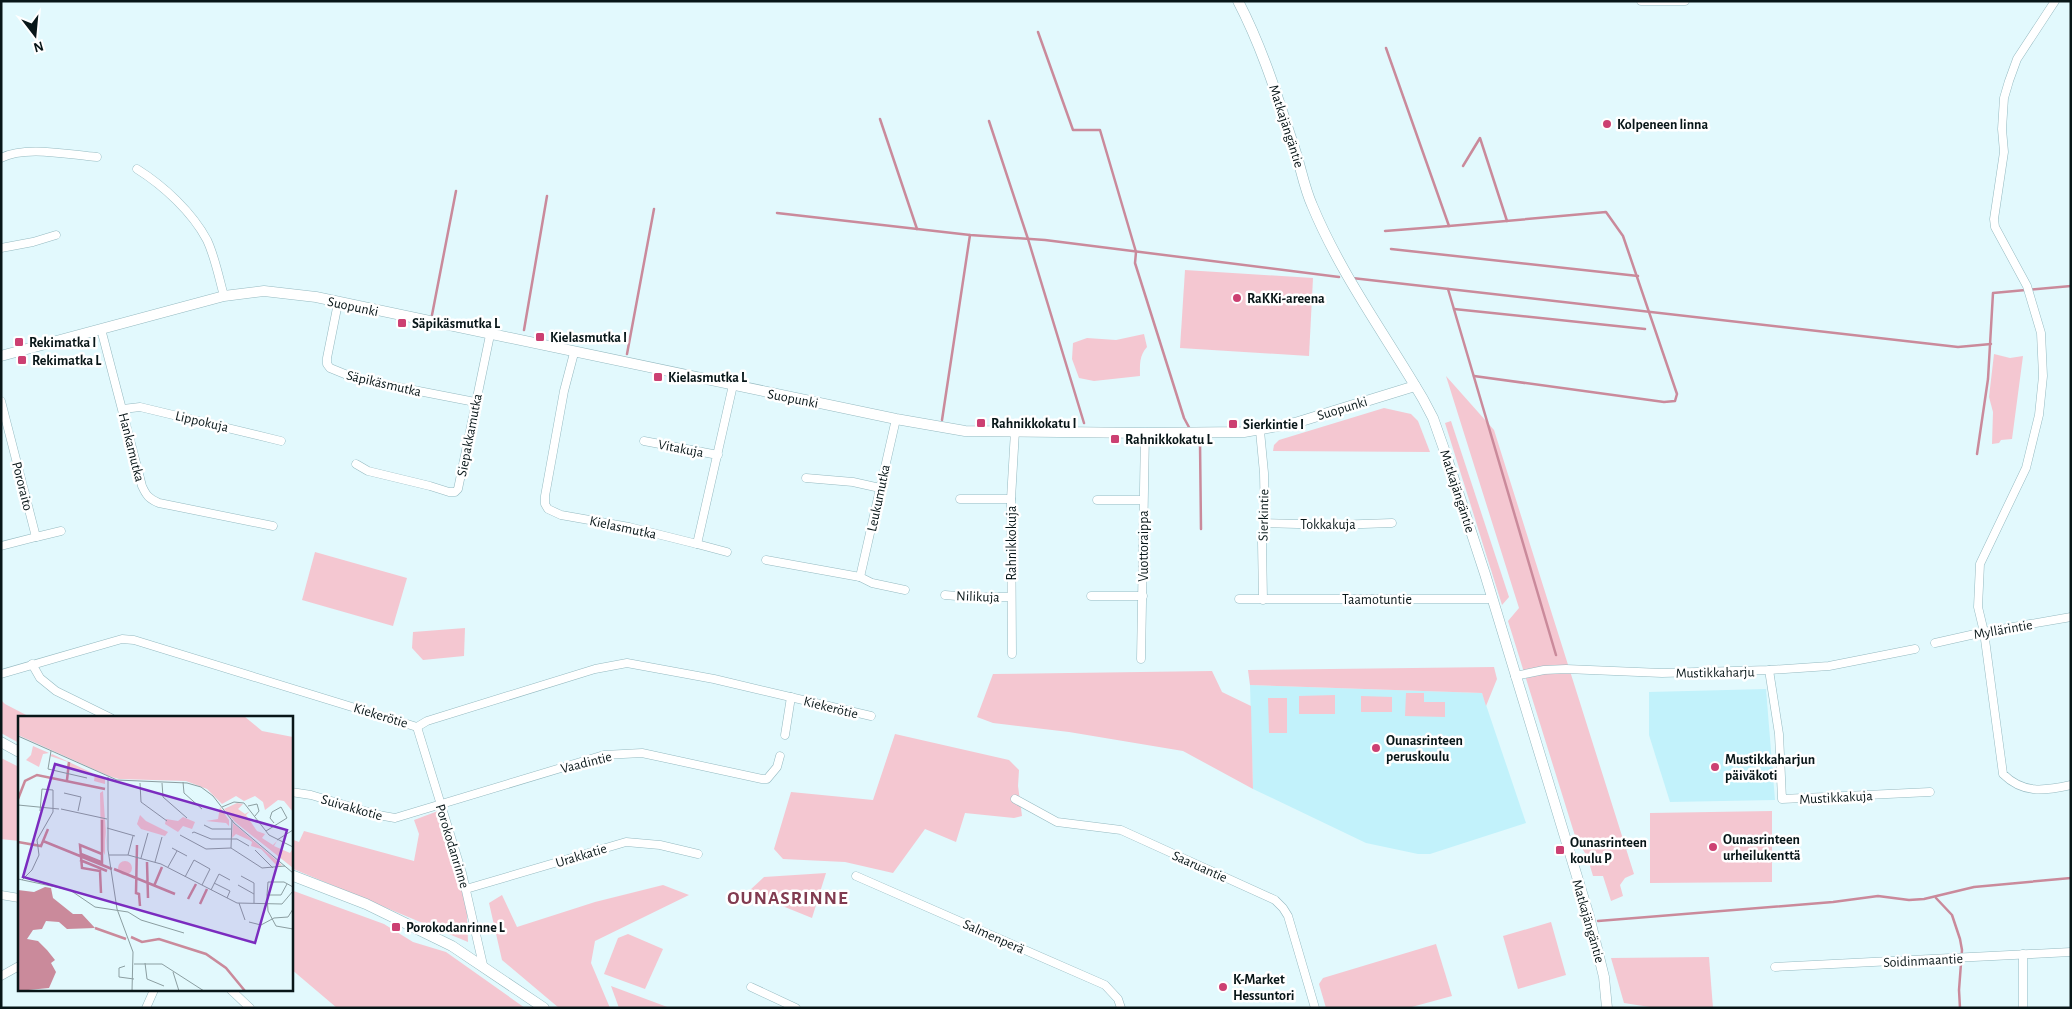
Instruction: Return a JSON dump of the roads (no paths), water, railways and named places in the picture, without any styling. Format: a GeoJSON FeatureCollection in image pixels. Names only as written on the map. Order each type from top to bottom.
{"type":"FeatureCollection","features":[{"type":"Feature","properties":{"kind":"street","name":"Matkajängäntie"},"geometry":{"type":"LineString","coordinates":[[1238,1],[1253,30],[1268,68],[1311,202],[1331,248],[1347,278],[1433,418],[1492,599],[1589,916],[1603,971],[1607,1008]]}},
{"type":"Feature","properties":{"kind":"street"},"geometry":{"type":"LineString","coordinates":[[1641,1],[1685,1]]}},
{"type":"Feature","properties":{"kind":"street"},"geometry":{"type":"LineString","coordinates":[[2055,1],[2018,59],[2004,98],[2002,129],[2004,152],[1994,219],[1995,228],[2027,286],[2041,333],[2043,376],[2039,415],[2026,468],[1980,564],[1978,607],[1984,632],[2003,774],[2016,785],[2025,789],[2070,786]]}},
{"type":"Feature","properties":{"kind":"street"},"geometry":{"type":"LineString","coordinates":[[1,158],[24,152],[97,157]]}},
{"type":"Feature","properties":{"kind":"street"},"geometry":{"type":"LineString","coordinates":[[137,169],[154,180],[198,226],[208,242],[224,296]]}},
{"type":"Feature","properties":{"kind":"street"},"geometry":{"type":"LineString","coordinates":[[1,248],[33,242],[56,235]]}},
{"type":"Feature","properties":{"kind":"street","name":"Suopunki"},"geometry":{"type":"LineString","coordinates":[[1,356],[224,296],[264,291],[287,292],[574,353],[896,419],[965,431],[1144,433],[1260,430],[1295,423],[1415,386]]}},
{"type":"Feature","properties":{"kind":"street","name":"Säpikäsmutka"},"geometry":{"type":"LineString","coordinates":[[338,303],[327,358],[327,364],[330,368],[357,379],[475,402]]}},
{"type":"Feature","properties":{"kind":"street","name":"Hankamutka"},"geometry":{"type":"LineString","coordinates":[[101,329],[142,486],[151,500],[273,526]]}},
{"type":"Feature","properties":{"kind":"street","name":"Siepakkamutka"},"geometry":{"type":"LineString","coordinates":[[356,464],[368,471],[455,492],[460,481],[490,335]]}},
{"type":"Feature","properties":{"kind":"street","name":"Kielasmutka"},"geometry":{"type":"LineString","coordinates":[[574,353],[564,390],[545,496],[545,504],[548,509],[561,515],[620,525],[697,544]]}},
{"type":"Feature","properties":{"kind":"street"},"geometry":{"type":"LineString","coordinates":[[727,552],[697,544],[733,385]]}},
{"type":"Feature","properties":{"kind":"street","name":"Pororaito"},"geometry":{"type":"LineString","coordinates":[[1,401],[5,427],[36,537]]}},
{"type":"Feature","properties":{"kind":"street","name":"Lippokuja"},"geometry":{"type":"LineString","coordinates":[[123,408],[140,407],[281,441]]}},
{"type":"Feature","properties":{"kind":"street","name":"Leukumutka"},"geometry":{"type":"LineString","coordinates":[[860,577],[896,419]]}},
{"type":"Feature","properties":{"kind":"street","name":"Sierkintie"},"geometry":{"type":"LineString","coordinates":[[1260,430],[1264,473],[1265,523],[1262,542],[1263,600]]}},
{"type":"Feature","properties":{"kind":"street","name":"Rahnikkokuja"},"geometry":{"type":"LineString","coordinates":[[1012,654],[1010,499],[1015,431]]}},
{"type":"Feature","properties":{"kind":"street","name":"Vuottoraippa"},"geometry":{"type":"LineString","coordinates":[[1140,659],[1144,433]]}},
{"type":"Feature","properties":{"kind":"street","name":"Vitakuja"},"geometry":{"type":"LineString","coordinates":[[644,441],[718,455]]}},
{"type":"Feature","properties":{"kind":"street"},"geometry":{"type":"LineString","coordinates":[[806,478],[853,482],[880,488]]}},
{"type":"Feature","properties":{"kind":"street"},"geometry":{"type":"LineString","coordinates":[[960,499],[1010,499]]}},
{"type":"Feature","properties":{"kind":"street"},"geometry":{"type":"LineString","coordinates":[[1097,500],[1143,500]]}},
{"type":"Feature","properties":{"kind":"street","name":"Tokkakuja"},"geometry":{"type":"LineString","coordinates":[[1265,523],[1334,525],[1392,523]]}},
{"type":"Feature","properties":{"kind":"street"},"geometry":{"type":"LineString","coordinates":[[1,546],[61,531]]}},
{"type":"Feature","properties":{"kind":"street"},"geometry":{"type":"LineString","coordinates":[[766,560],[860,577],[872,583],[905,590]]}},
{"type":"Feature","properties":{"kind":"street","name":"Nilikuja"},"geometry":{"type":"LineString","coordinates":[[945,594],[968,597],[1011,597]]}},
{"type":"Feature","properties":{"kind":"street"},"geometry":{"type":"LineString","coordinates":[[1091,596],[1142,596]]}},
{"type":"Feature","properties":{"kind":"street","name":"Taamotuntie"},"geometry":{"type":"LineString","coordinates":[[1240,599],[1492,599]]}},
{"type":"Feature","properties":{"kind":"street","name":"Myllärintie"},"geometry":{"type":"LineString","coordinates":[[1935,643],[1984,632],[2071,617]]}},
{"type":"Feature","properties":{"kind":"street","name":"Kiekerötie"},"geometry":{"type":"LineString","coordinates":[[1,674],[108,643],[134,640],[417,727],[427,721],[618,664],[636,664],[871,716]]}},
{"type":"Feature","properties":{"kind":"street","name":"Mustikkaharju"},"geometry":{"type":"LineString","coordinates":[[1515,676],[1544,670],[1566,669],[1662,673],[1829,666],[1915,649]]}},
{"type":"Feature","properties":{"kind":"street"},"geometry":{"type":"LineString","coordinates":[[32,664],[40,678],[56,691],[107,716]]}},
{"type":"Feature","properties":{"kind":"street","name":"Mustikkakuja"},"geometry":{"type":"LineString","coordinates":[[1769,670],[1779,734],[1782,799],[1930,792]]}},
{"type":"Feature","properties":{"kind":"street","name":"Kiekerötie"},"geometry":{"type":"LineString","coordinates":[[784,735],[791,697]]}},
{"type":"Feature","properties":{"kind":"street","name":"Porokodanrinne"},"geometry":{"type":"LineString","coordinates":[[417,727],[466,889],[483,965]]}},
{"type":"Feature","properties":{"kind":"street"},"geometry":{"type":"LineString","coordinates":[[1,742],[18,751]]}},
{"type":"Feature","properties":{"kind":"street","name":"Vaadintie"},"geometry":{"type":"LineString","coordinates":[[440,805],[604,755],[642,754],[762,779],[767,779],[772,774],[780,756]]}},
{"type":"Feature","properties":{"kind":"street","name":"Suivakkotie"},"geometry":{"type":"LineString","coordinates":[[292,792],[330,800],[388,817],[402,817],[440,805]]}},
{"type":"Feature","properties":{"kind":"street","name":"Saaruantie"},"geometry":{"type":"LineString","coordinates":[[1014,799],[1057,822],[1121,830],[1274,900],[1283,908],[1288,916],[1315,1008]]}},
{"type":"Feature","properties":{"kind":"street","name":"Urakkatie"},"geometry":{"type":"LineString","coordinates":[[466,889],[626,842],[660,845],[698,854]]}},
{"type":"Feature","properties":{"kind":"street"},"geometry":{"type":"LineString","coordinates":[[292,875],[366,904],[452,946],[483,965],[544,1008]]}},
{"type":"Feature","properties":{"kind":"street","name":"Salmenperä"},"geometry":{"type":"LineString","coordinates":[[856,876],[1105,985],[1118,999],[1121,1008]]}},
{"type":"Feature","properties":{"kind":"street"},"geometry":{"type":"LineString","coordinates":[[1,895],[18,898]]}},
{"type":"Feature","properties":{"kind":"street","name":"Soidinmaantie"},"geometry":{"type":"LineString","coordinates":[[1775,967],[2071,952]]}},
{"type":"Feature","properties":{"kind":"street"},"geometry":{"type":"LineString","coordinates":[[2023,954],[2023,1008]]}},
{"type":"Feature","properties":{"kind":"street"},"geometry":{"type":"LineString","coordinates":[[1,976],[18,967]]}},
{"type":"Feature","properties":{"kind":"street"},"geometry":{"type":"LineString","coordinates":[[751,987],[796,1008]]}},
{"type":"Feature","properties":{"kind":"street"},"geometry":{"type":"LineString","coordinates":[[146,1008],[153,992]]}},
{"type":"Feature","properties":{"kind":"street"},"geometry":{"type":"LineString","coordinates":[[233,992],[250,1008]]}},
{"type":"Feature","properties":{"kind":"waterway"},"geometry":{"type":"LineString","coordinates":[[1038,32],[1073,130],[1100,130],[1136,252],[1135,263],[1184,418],[1191,431]]}},
{"type":"Feature","properties":{"kind":"waterway"},"geometry":{"type":"LineString","coordinates":[[1386,48],[1449,226],[1606,212],[1623,236],[1677,394],[1675,401],[1664,402],[1474,376]]}},
{"type":"Feature","properties":{"kind":"waterway"},"geometry":{"type":"LineString","coordinates":[[880,119],[917,229]]}},
{"type":"Feature","properties":{"kind":"waterway"},"geometry":{"type":"LineString","coordinates":[[989,121],[1028,239],[1084,423]]}},
{"type":"Feature","properties":{"kind":"waterway"},"geometry":{"type":"LineString","coordinates":[[1463,166],[1480,138],[1507,221]]}},
{"type":"Feature","properties":{"kind":"waterway"},"geometry":{"type":"LineString","coordinates":[[432,315],[456,191]]}},
{"type":"Feature","properties":{"kind":"waterway"},"geometry":{"type":"LineString","coordinates":[[524,330],[547,196]]}},
{"type":"Feature","properties":{"kind":"waterway"},"geometry":{"type":"LineString","coordinates":[[627,354],[654,209]]}},
{"type":"Feature","properties":{"kind":"waterway"},"geometry":{"type":"LineString","coordinates":[[777,213],[970,235],[1045,240],[1339,277]]}},
{"type":"Feature","properties":{"kind":"waterway"},"geometry":{"type":"LineString","coordinates":[[1385,231],[1449,226]]}},
{"type":"Feature","properties":{"kind":"waterway"},"geometry":{"type":"LineString","coordinates":[[942,420],[970,235]]}},
{"type":"Feature","properties":{"kind":"waterway"},"geometry":{"type":"LineString","coordinates":[[1391,249],[1638,276]]}},
{"type":"Feature","properties":{"kind":"waterway"},"geometry":{"type":"LineString","coordinates":[[1352,278],[1958,347],[1991,344]]}},
{"type":"Feature","properties":{"kind":"waterway"},"geometry":{"type":"LineString","coordinates":[[1977,454],[1988,379],[1993,293],[2071,286]]}},
{"type":"Feature","properties":{"kind":"waterway"},"geometry":{"type":"LineString","coordinates":[[1448,289],[1556,655]]}},
{"type":"Feature","properties":{"kind":"waterway"},"geometry":{"type":"LineString","coordinates":[[1454,309],[1645,329]]}},
{"type":"Feature","properties":{"kind":"waterway"},"geometry":{"type":"LineString","coordinates":[[1194,435],[1200,442],[1201,529]]}},
{"type":"Feature","properties":{"kind":"waterway"},"geometry":{"type":"LineString","coordinates":[[1598,921],[1833,902],[1878,896],[1909,900],[1924,899],[1974,887],[2071,878]]}},
{"type":"Feature","properties":{"kind":"waterway"},"geometry":{"type":"LineString","coordinates":[[1936,898],[1952,915],[1960,939],[1962,950],[1959,990],[1960,1008]]}},
{"type":"Feature","properties":{"kind":"place","name":"Kolpeneen linna"},"geometry":{"type":"Point","coordinates":[1607,124]}},
{"type":"Feature","properties":{"kind":"place","name":"RaKKi-areena"},"geometry":{"type":"Point","coordinates":[1237,298]}},
{"type":"Feature","properties":{"kind":"place","name":"Säpikäsmutka L"},"geometry":{"type":"Point","coordinates":[402,323]}},
{"type":"Feature","properties":{"kind":"place","name":"Kielasmutka I"},"geometry":{"type":"Point","coordinates":[540,337]}},
{"type":"Feature","properties":{"kind":"place","name":"Rekimatka I"},"geometry":{"type":"Point","coordinates":[19,342]}},
{"type":"Feature","properties":{"kind":"place","name":"Rekimatka L"},"geometry":{"type":"Point","coordinates":[22,360]}},
{"type":"Feature","properties":{"kind":"place","name":"Kielasmutka L"},"geometry":{"type":"Point","coordinates":[658,377]}},
{"type":"Feature","properties":{"kind":"place","name":"Rahnikkokatu I"},"geometry":{"type":"Point","coordinates":[981,423]}},
{"type":"Feature","properties":{"kind":"place","name":"Sierkintie I"},"geometry":{"type":"Point","coordinates":[1233,424]}},
{"type":"Feature","properties":{"kind":"place","name":"Rahnikkokatu L"},"geometry":{"type":"Point","coordinates":[1115,439]}},
{"type":"Feature","properties":{"kind":"place","name":"Ounasrinteen peruskoulu"},"geometry":{"type":"Point","coordinates":[1376,748]}},
{"type":"Feature","properties":{"kind":"place","name":"Mustikkaharjun päiväkoti"},"geometry":{"type":"Point","coordinates":[1715,767]}},
{"type":"Feature","properties":{"kind":"place","name":"Ounasrinteen urheilukenttä"},"geometry":{"type":"Point","coordinates":[1713,847]}},
{"type":"Feature","properties":{"kind":"place","name":"Ounasrinteen koulu P"},"geometry":{"type":"Point","coordinates":[1560,850]}},
{"type":"Feature","properties":{"kind":"place","name":"Porokodanrinne L"},"geometry":{"type":"Point","coordinates":[396,927]}},
{"type":"Feature","properties":{"kind":"place","name":"K-Market Hessuntori"},"geometry":{"type":"Point","coordinates":[1223,987]}},
{"type":"Feature","properties":{"kind":"district","name":"OUNASRINNE"},"geometry":{"type":"Point","coordinates":[788,897]}}]}
